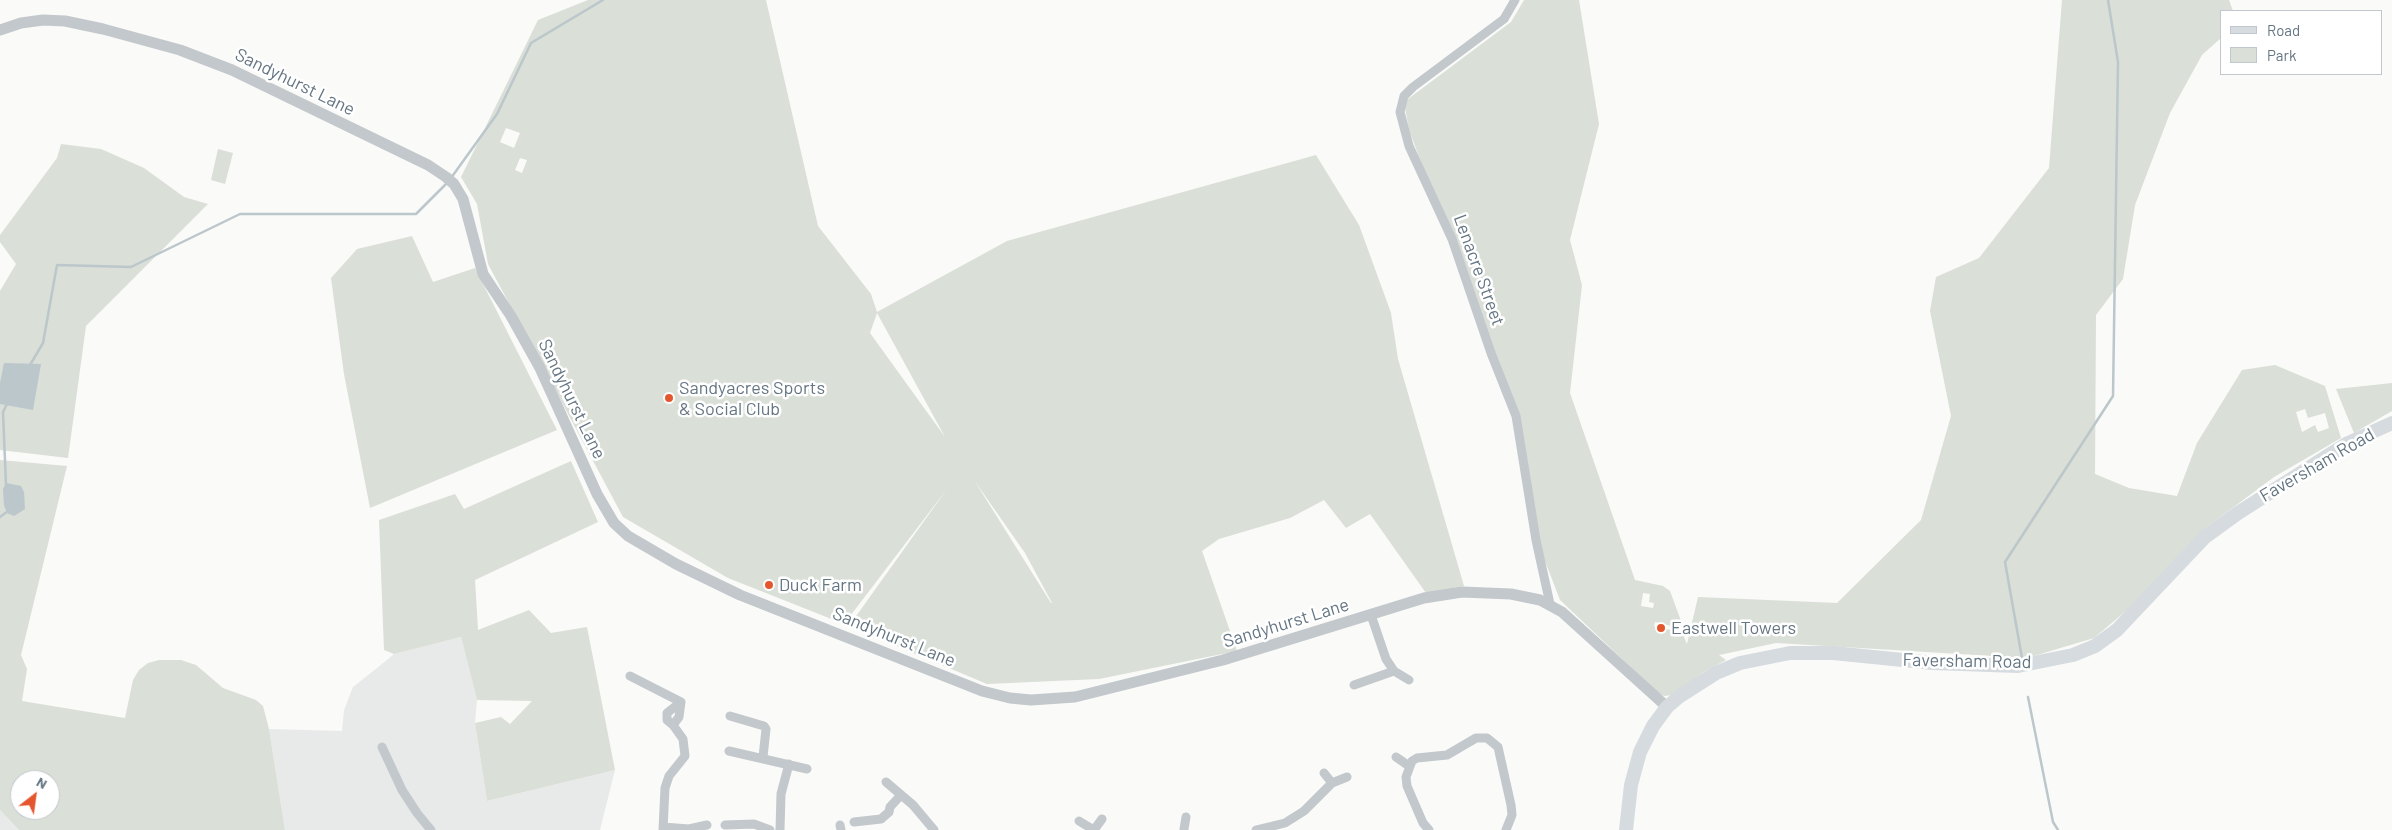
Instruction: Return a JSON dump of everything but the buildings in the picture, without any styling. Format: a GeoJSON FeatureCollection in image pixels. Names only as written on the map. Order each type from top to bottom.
{"type":"FeatureCollection","features":[{"type":"Feature","properties":{"kind":"main road","name":"Faversham Road"},"geometry":{"type":"LineString","coordinates":[[1626,830],[1631,785],[1640,752],[1653,726],[1667,707],[1716,673],[1740,663],[1790,653],[1833,653],[1933,663],[2018,666],[2074,655],[2095,646],[2117,630],[2205,537],[2238,513],[2348,443],[2392,423]]}},
{"type":"Feature","properties":{"kind":"street","name":"Lenacre Street"},"geometry":{"type":"LineString","coordinates":[[1514,0],[1504,19],[1404,96],[1400,112],[1409,146],[1452,239],[1491,354],[1516,416],[1536,540],[1550,604]]}},
{"type":"Feature","properties":{"kind":"street","name":"Sandyhurst Lane"},"geometry":{"type":"LineString","coordinates":[[0,30],[21,23],[43,20],[64,21],[103,29],[180,50],[232,70],[428,165],[450,181],[466,208],[483,274],[511,316],[540,368],[598,494],[614,523],[638,543],[702,579],[982,691],[1010,698],[1031,700],[1075,697],[1230,658],[1424,598],[1462,592],[1511,594],[1550,604],[1578,626],[1667,707]]}},
{"type":"Feature","properties":{"kind":"street"},"geometry":{"type":"LineString","coordinates":[[1371,615],[1386,659],[1394,671],[1408,680]]}},
{"type":"Feature","properties":{"kind":"street"},"geometry":{"type":"LineString","coordinates":[[1354,685],[1394,671]]}},
{"type":"Feature","properties":{"kind":"street"},"geometry":{"type":"LineString","coordinates":[[630,676],[681,702],[679,717],[673,725],[683,739],[685,756],[669,776],[665,788],[663,828],[689,828],[707,825]]}},
{"type":"Feature","properties":{"kind":"street"},"geometry":{"type":"LineString","coordinates":[[730,716],[764,726],[768,730],[763,757]]}},
{"type":"Feature","properties":{"kind":"street"},"geometry":{"type":"LineString","coordinates":[[1429,830],[1423,823],[1407,786],[1406,777],[1410,766],[1417,758],[1447,755],[1476,738],[1490,738],[1498,747],[1512,815],[1506,830]]}},
{"type":"Feature","properties":{"kind":"street"},"geometry":{"type":"LineString","coordinates":[[382,747],[402,790],[431,830]]}},
{"type":"Feature","properties":{"kind":"street"},"geometry":{"type":"LineString","coordinates":[[729,751],[763,757],[807,769]]}},
{"type":"Feature","properties":{"kind":"street"},"geometry":{"type":"LineString","coordinates":[[1396,757],[1410,766]]}},
{"type":"Feature","properties":{"kind":"street"},"geometry":{"type":"LineString","coordinates":[[780,830],[781,794],[789,764]]}},
{"type":"Feature","properties":{"kind":"street"},"geometry":{"type":"LineString","coordinates":[[1324,774],[1332,783]]}},
{"type":"Feature","properties":{"kind":"street"},"geometry":{"type":"LineString","coordinates":[[1256,830],[1285,823],[1304,811],[1332,783],[1347,777]]}},
{"type":"Feature","properties":{"kind":"street"},"geometry":{"type":"LineString","coordinates":[[886,782],[926,819],[934,830]]}},
{"type":"Feature","properties":{"kind":"street"},"geometry":{"type":"LineString","coordinates":[[854,822],[881,819],[889,812],[890,807],[901,795]]}},
{"type":"Feature","properties":{"kind":"street"},"geometry":{"type":"LineString","coordinates":[[1184,830],[1186,817]]}},
{"type":"Feature","properties":{"kind":"street"},"geometry":{"type":"LineString","coordinates":[[1079,821],[1094,830],[1102,819]]}},
{"type":"Feature","properties":{"kind":"street"},"geometry":{"type":"LineString","coordinates":[[725,826],[754,824],[770,830]]}},
{"type":"Feature","properties":{"kind":"shaded area"},"geometry":{"type":"Polygon","coordinates":[[[4,363],[41,364],[33,410],[0,404],[0,383],[4,363]]]}},
{"type":"Feature","properties":{"kind":"shaded area"},"geometry":{"type":"Polygon","coordinates":[[[6,483],[21,486],[24,492],[25,509],[14,516],[7,513],[4,505],[3,489],[6,483]]]}},
{"type":"Feature","properties":{"kind":"shaded area"},"geometry":{"type":"Polygon","coordinates":[[[461,637],[477,700],[475,723],[487,801],[615,770],[600,830],[285,830],[269,729],[342,731],[344,710],[353,687],[394,654],[461,637]]]}},
{"type":"Feature","properties":{"kind":"shaded area"},"geometry":{"type":"Polygon","coordinates":[[[0,810],[19,830],[0,830],[0,810]]]}},
{"type":"Feature","properties":{"kind":"green space"},"geometry":{"type":"Polygon","coordinates":[[[588,0],[766,0],[818,226],[871,294],[877,312],[1007,241],[1316,155],[1359,225],[1391,313],[1398,359],[1464,586],[1426,593],[1370,514],[1346,528],[1324,500],[1290,518],[1219,539],[1202,551],[1237,651],[1099,679],[987,684],[849,626],[947,489],[844,624],[728,578],[623,517],[488,264],[477,204],[461,177],[538,20],[588,0]],[[506,128],[500,142],[514,148],[520,133],[506,128]],[[520,158],[515,170],[522,173],[527,160],[520,158]],[[877,313],[870,333],[945,437],[877,313]],[[974,480],[1051,603],[1025,553],[974,480]]]}},
{"type":"Feature","properties":{"kind":"green space"},"geometry":{"type":"Polygon","coordinates":[[[1524,0],[1579,0],[1599,124],[1570,240],[1582,285],[1570,393],[1635,580],[1663,586],[1670,591],[1684,629],[1655,622],[1654,626],[1657,628],[1657,632],[1665,633],[1666,629],[1678,631],[1683,635],[1687,644],[1698,597],[1837,603],[1921,520],[1951,416],[1930,311],[1936,277],[1979,258],[2049,168],[2062,0],[2229,0],[2233,10],[2220,10],[2220,39],[2202,55],[2170,113],[2135,205],[2123,279],[2096,315],[2095,474],[2129,488],[2177,496],[2197,443],[2242,370],[2275,365],[2325,386],[2341,438],[2274,477],[2207,527],[2140,599],[2094,638],[2027,658],[1776,643],[1719,655],[1726,660],[1704,672],[1673,695],[1664,696],[1658,693],[1560,600],[1540,548],[1519,414],[1492,351],[1409,130],[1404,102],[1511,22],[1524,0]],[[2305,409],[2296,412],[2302,432],[2315,425],[2318,432],[2329,428],[2325,413],[2308,418],[2305,409]],[[1643,593],[1641,606],[1653,608],[1654,603],[1649,602],[1650,594],[1643,593]]]}},
{"type":"Feature","properties":{"kind":"green space"},"geometry":{"type":"Polygon","coordinates":[[[61,144],[101,149],[144,168],[184,197],[208,204],[86,326],[68,458],[0,450],[0,291],[16,264],[0,242],[0,235],[57,158],[61,144]]]}},
{"type":"Feature","properties":{"kind":"green space"},"geometry":{"type":"Polygon","coordinates":[[[218,149],[233,153],[225,184],[211,180],[218,149]]]}},
{"type":"Feature","properties":{"kind":"green space"},"geometry":{"type":"Polygon","coordinates":[[[412,236],[433,282],[475,268],[557,430],[370,508],[344,374],[331,278],[357,249],[412,236]]]}},
{"type":"Feature","properties":{"kind":"green space"},"geometry":{"type":"Polygon","coordinates":[[[2392,383],[2392,411],[2354,433],[2336,389],[2392,383]]]}},
{"type":"Feature","properties":{"kind":"green space"},"geometry":{"type":"Polygon","coordinates":[[[0,460],[67,466],[21,655],[27,669],[22,701],[125,718],[133,680],[139,670],[148,663],[159,660],[181,660],[196,665],[223,688],[256,700],[263,706],[269,729],[285,830],[19,830],[0,810],[0,460]]]}},
{"type":"Feature","properties":{"kind":"green space"},"geometry":{"type":"Polygon","coordinates":[[[571,461],[598,522],[475,580],[478,630],[529,610],[551,633],[587,627],[615,770],[487,801],[475,723],[501,717],[510,724],[532,701],[477,700],[461,637],[394,654],[384,650],[379,520],[455,494],[464,509],[571,461]]]}},
{"type":"Feature","properties":{"kind":"waterway"},"geometry":{"type":"LineString","coordinates":[[451,178],[497,114],[531,43],[603,0]]}},
{"type":"Feature","properties":{"kind":"waterway"},"geometry":{"type":"LineString","coordinates":[[2022,658],[2005,562],[2113,396],[2118,62],[2108,0]]}},
{"type":"Feature","properties":{"kind":"waterway"},"geometry":{"type":"LineString","coordinates":[[30,365],[43,343],[57,265],[131,267],[240,214],[416,214],[448,182]]}},
{"type":"Feature","properties":{"kind":"waterway"},"geometry":{"type":"LineString","coordinates":[[6,485],[3,412],[8,402]]}},
{"type":"Feature","properties":{"kind":"waterway"},"geometry":{"type":"LineString","coordinates":[[0,517],[8,511]]}},
{"type":"Feature","properties":{"kind":"waterway"},"geometry":{"type":"LineString","coordinates":[[2028,697],[2053,822],[2058,830]]}},
{"type":"Feature","properties":{"kind":"place","name":"Sandyacres Sports & Social Club"},"geometry":{"type":"Point","coordinates":[669,398]}},
{"type":"Feature","properties":{"kind":"place","name":"Duck Farm"},"geometry":{"type":"Point","coordinates":[769,585]}},
{"type":"Feature","properties":{"kind":"place","name":"Eastwell Towers"},"geometry":{"type":"Point","coordinates":[1661,628]}}]}
